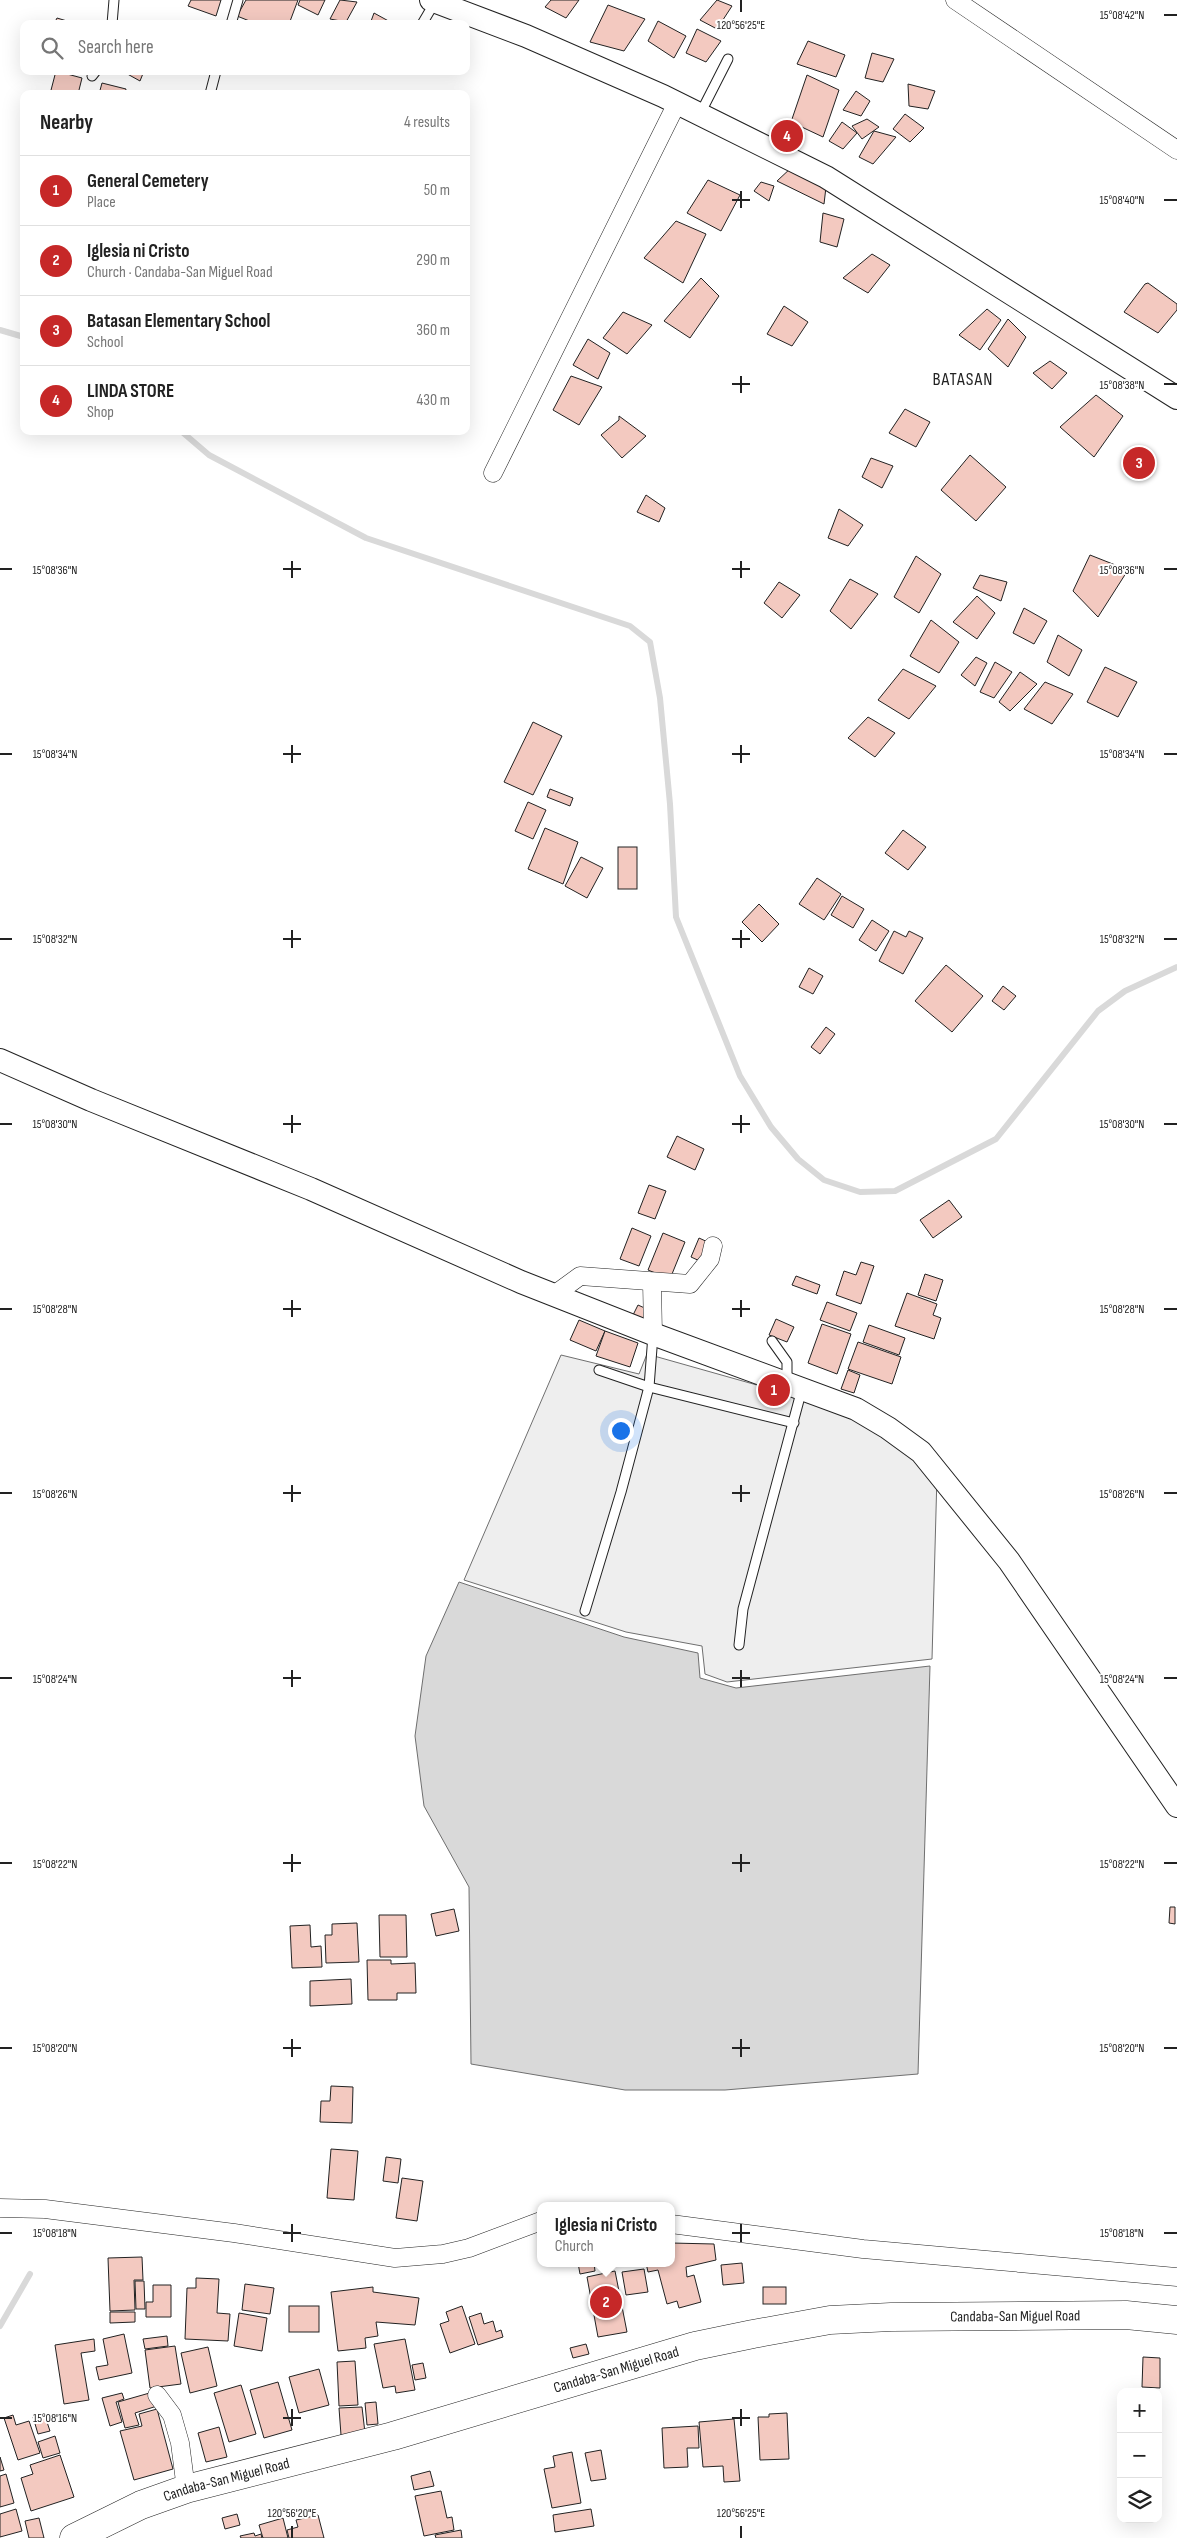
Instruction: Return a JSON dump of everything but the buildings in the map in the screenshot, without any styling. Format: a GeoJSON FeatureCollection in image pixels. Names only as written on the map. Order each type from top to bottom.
{"type":"FeatureCollection","features":[{"type":"Feature","properties":{"kind":"main road","name":"Candaba-San Miguel Road"},"geometry":{"type":"LineString","coordinates":[[74,2538],[142,2505],[186,2489],[392,2436],[695,2346],[830,2320],[910,2317],[1126,2315],[1177,2320]]}},
{"type":"Feature","properties":{"kind":"street"},"geometry":{"type":"LineString","coordinates":[[955,0],[1177,150]]}},
{"type":"Feature","properties":{"kind":"street"},"geometry":{"type":"LineString","coordinates":[[433,1],[526,36],[677,103],[826,177],[1177,398]]}},
{"type":"Feature","properties":{"kind":"street"},"geometry":{"type":"LineString","coordinates":[[493,473],[677,103]]}},
{"type":"Feature","properties":{"kind":"street"},"geometry":{"type":"LineString","coordinates":[[0,1060],[91,1100],[311,1188],[554,1295],[653,1334],[856,1409],[888,1428],[921,1452],[1008,1560],[1177,1806]]}},
{"type":"Feature","properties":{"kind":"street"},"geometry":{"type":"LineString","coordinates":[[554,1295],[580,1276],[690,1284],[710,1259],[714,1246]]}},
{"type":"Feature","properties":{"kind":"street"},"geometry":{"type":"LineString","coordinates":[[652,1282],[653,1334]]}},
{"type":"Feature","properties":{"kind":"street"},"geometry":{"type":"LineString","coordinates":[[0,2208],[73,2213],[234,2233],[311,2247],[396,2258],[443,2254],[469,2248],[537,2222]]}},
{"type":"Feature","properties":{"kind":"street"},"geometry":{"type":"LineString","coordinates":[[675,2225],[863,2249],[1177,2278]]}},
{"type":"Feature","properties":{"kind":"street"},"geometry":{"type":"LineString","coordinates":[[157,2395],[172,2415],[180,2443],[186,2489]]}},
{"type":"Feature","properties":{"kind":"lane"},"geometry":{"type":"LineString","coordinates":[[112,20],[114,0]]}},
{"type":"Feature","properties":{"kind":"lane"},"geometry":{"type":"LineString","coordinates":[[232,20],[238,0]]}},
{"type":"Feature","properties":{"kind":"lane"},"geometry":{"type":"LineString","coordinates":[[424,20],[433,1]]}},
{"type":"Feature","properties":{"kind":"lane"},"geometry":{"type":"LineString","coordinates":[[700,114],[728,59]]}},
{"type":"Feature","properties":{"kind":"lane"},"geometry":{"type":"LineString","coordinates":[[211,90],[215,75]]}},
{"type":"Feature","properties":{"kind":"lane"},"geometry":{"type":"LineString","coordinates":[[585,1611],[621,1492],[648,1387],[653,1334]]}},
{"type":"Feature","properties":{"kind":"lane"},"geometry":{"type":"LineString","coordinates":[[739,1645],[742,1609],[794,1423],[795,1386],[788,1362],[772,1341]]}},
{"type":"Feature","properties":{"kind":"lane"},"geometry":{"type":"LineString","coordinates":[[599,1370],[648,1387],[794,1423]]}},
{"type":"Feature","properties":{"kind":"shaded area"},"geometry":{"type":"Polygon","coordinates":[[[647,1354],[817,1402],[862,1421],[937,1475],[932,1659],[727,1682],[705,1674],[702,1646],[626,1632],[464,1580],[561,1355],[639,1374],[647,1354]]]}},
{"type":"Feature","properties":{"kind":"shaded area"},"geometry":{"type":"Polygon","coordinates":[[[459,1582],[624,1637],[698,1653],[700,1678],[736,1688],[930,1666],[918,2074],[725,2090],[625,2090],[471,2064],[469,1887],[424,1806],[415,1736],[426,1656],[459,1582]]]}},
{"type":"Feature","properties":{"kind":"waterway"},"geometry":{"type":"LineString","coordinates":[[0,330],[20,336]]}},
{"type":"Feature","properties":{"kind":"waterway"},"geometry":{"type":"LineString","coordinates":[[186,435],[209,455],[366,538],[630,626],[650,642],[660,698],[670,804],[676,917],[740,1076],[771,1127],[798,1159],[824,1180],[860,1192],[895,1191],[996,1139],[1098,1011],[1125,991],[1177,967]]}},
{"type":"Feature","properties":{"kind":"waterway"},"geometry":{"type":"LineString","coordinates":[[0,2326],[30,2274]]}},
{"type":"Feature","properties":{"kind":"place","name":"LINDA STORE"},"geometry":{"type":"Point","coordinates":[787,136]}},
{"type":"Feature","properties":{"kind":"place","name":"Batasan Elementary School"},"geometry":{"type":"Point","coordinates":[1139,463]}},
{"type":"Feature","properties":{"kind":"place","name":"General Cemetery"},"geometry":{"type":"Point","coordinates":[774,1390]}},
{"type":"Feature","properties":{"kind":"place","name":"Iglesia ni Cristo"},"geometry":{"type":"Point","coordinates":[606,2302]}},
{"type":"Feature","properties":{"kind":"district","name":"BATASAN"},"geometry":{"type":"Point","coordinates":[963,379]}}]}
